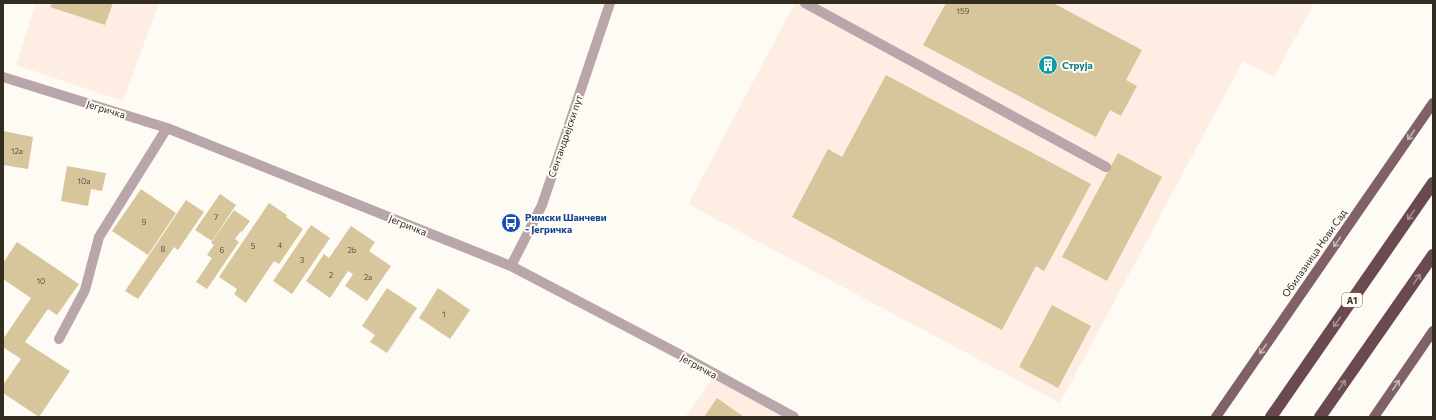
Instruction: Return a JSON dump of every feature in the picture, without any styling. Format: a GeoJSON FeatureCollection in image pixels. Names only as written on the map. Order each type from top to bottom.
{"type":"FeatureCollection","features":[{"type":"Feature","properties":{"kind":"highway","name":"A1"},"geometry":{"type":"LineString","coordinates":[[1271,417],[1433,183]]}},
{"type":"Feature","properties":{"kind":"highway"},"geometry":{"type":"LineString","coordinates":[[1320,417],[1433,255]]}},
{"type":"Feature","properties":{"kind":"main road","name":"Обилазница Нови Сад"},"geometry":{"type":"LineString","coordinates":[[1216,417],[1433,103]]}},
{"type":"Feature","properties":{"kind":"main road"},"geometry":{"type":"LineString","coordinates":[[1374,417],[1433,331]]}},
{"type":"Feature","properties":{"kind":"street","name":"Сентандрејски пут"},"geometry":{"type":"LineString","coordinates":[[511,266],[542,205],[610,3]]}},
{"type":"Feature","properties":{"kind":"street"},"geometry":{"type":"LineString","coordinates":[[805,3],[1106,167]]}},
{"type":"Feature","properties":{"kind":"street","name":"Јегричка"},"geometry":{"type":"LineString","coordinates":[[3,77],[166,128],[511,266],[792,416]]}},
{"type":"Feature","properties":{"kind":"street"},"geometry":{"type":"LineString","coordinates":[[59,339],[85,290],[99,237],[166,128]]}},
{"type":"Feature","properties":{"kind":"shaded area"},"geometry":{"type":"Polygon","coordinates":[[[36,3],[159,3],[123,101],[16,65],[36,3]]]}},
{"type":"Feature","properties":{"kind":"shaded area"},"geometry":{"type":"Polygon","coordinates":[[[795,3],[1314,3],[1274,77],[1243,61],[1060,403],[688,204],[795,3]]]}},
{"type":"Feature","properties":{"kind":"shaded area"},"geometry":{"type":"Polygon","coordinates":[[[715,375],[790,417],[685,417],[715,375]]]}},
{"type":"Feature","properties":{"kind":"building"},"geometry":{"type":"Polygon","coordinates":[[[52,3],[113,3],[105,25],[50,7],[52,3]]]}},
{"type":"Feature","properties":{"kind":"building","name":"Струја"},"geometry":{"type":"Polygon","coordinates":[[[946,3],[1053,3],[1142,50],[1126,80],[1137,86],[1121,116],[1110,110],[1096,137],[923,45],[946,3]]]}},
{"type":"Feature","properties":{"kind":"building"},"geometry":{"type":"Polygon","coordinates":[[[886,75],[1091,184],[1044,271],[1036,266],[1002,330],[792,217],[828,149],[842,157],[886,75]]]}},
{"type":"Feature","properties":{"kind":"building"},"geometry":{"type":"Polygon","coordinates":[[[3,131],[33,137],[28,169],[3,165],[3,131]]]}},
{"type":"Feature","properties":{"kind":"building"},"geometry":{"type":"Polygon","coordinates":[[[1118,153],[1162,177],[1107,281],[1062,257],[1118,153]]]}},
{"type":"Feature","properties":{"kind":"building"},"geometry":{"type":"Polygon","coordinates":[[[67,166],[106,173],[102,191],[91,189],[88,206],[61,201],[67,166]]]}},
{"type":"Feature","properties":{"kind":"building"},"geometry":{"type":"Polygon","coordinates":[[[141,189],[176,213],[148,255],[112,231],[141,189]]]}},
{"type":"Feature","properties":{"kind":"building"},"geometry":{"type":"Polygon","coordinates":[[[220,194],[236,205],[212,241],[195,230],[220,194]]]}},
{"type":"Feature","properties":{"kind":"building"},"geometry":{"type":"Polygon","coordinates":[[[186,200],[204,212],[178,250],[174,247],[138,299],[125,291],[186,200]]]}},
{"type":"Feature","properties":{"kind":"building"},"geometry":{"type":"Polygon","coordinates":[[[269,203],[287,215],[286,217],[303,229],[279,264],[274,261],[246,303],[234,294],[237,289],[219,277],[269,203]]]}},
{"type":"Feature","properties":{"kind":"building"},"geometry":{"type":"Polygon","coordinates":[[[234,210],[250,221],[235,239],[239,242],[207,289],[196,282],[212,258],[207,255],[214,245],[211,243],[234,210]]]}},
{"type":"Feature","properties":{"kind":"building"},"geometry":{"type":"Polygon","coordinates":[[[311,225],[330,238],[292,294],[273,281],[311,225]]]}},
{"type":"Feature","properties":{"kind":"building"},"geometry":{"type":"Polygon","coordinates":[[[351,226],[375,242],[369,251],[391,266],[367,301],[345,286],[353,274],[348,271],[330,298],[306,281],[324,254],[329,258],[351,226]]]}},
{"type":"Feature","properties":{"kind":"building"},"geometry":{"type":"Polygon","coordinates":[[[17,242],[79,284],[57,315],[48,309],[25,342],[70,371],[39,417],[3,393],[3,385],[21,359],[3,347],[3,339],[31,298],[3,279],[3,263],[17,242]]]}},
{"type":"Feature","properties":{"kind":"building"},"geometry":{"type":"Polygon","coordinates":[[[387,288],[417,308],[387,353],[370,342],[375,335],[362,326],[387,288]]]}},
{"type":"Feature","properties":{"kind":"building"},"geometry":{"type":"Polygon","coordinates":[[[438,288],[470,310],[450,339],[419,318],[438,288]]]}},
{"type":"Feature","properties":{"kind":"building"},"geometry":{"type":"Polygon","coordinates":[[[1052,305],[1091,326],[1058,388],[1019,367],[1052,305]]]}},
{"type":"Feature","properties":{"kind":"building"},"geometry":{"type":"Polygon","coordinates":[[[717,398],[744,417],[704,417],[717,398]]]}},
{"type":"Feature","properties":{"kind":"place","name":"Струја"},"geometry":{"type":"Point","coordinates":[1048,65]}},
{"type":"Feature","properties":{"kind":"place","name":"Римски Шанчеви - Јегричка"},"geometry":{"type":"Point","coordinates":[511,223]}}]}
